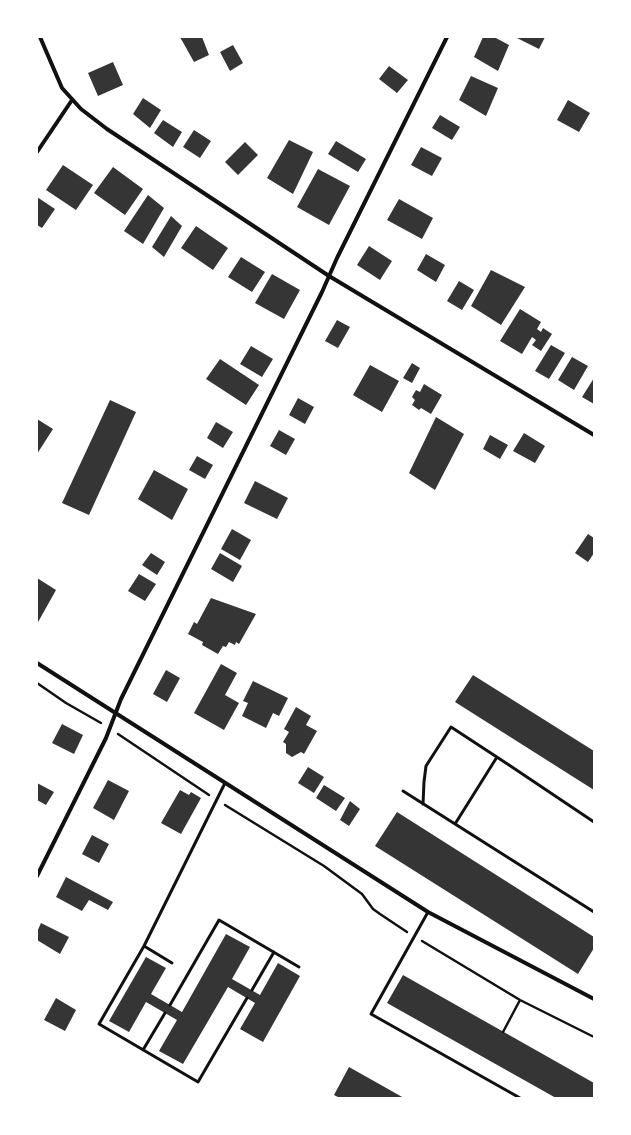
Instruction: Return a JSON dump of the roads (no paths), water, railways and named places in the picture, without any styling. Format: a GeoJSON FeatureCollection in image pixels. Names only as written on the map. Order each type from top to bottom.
{"type":"FeatureCollection","features":[{"type":"Feature","properties":{"kind":"street"},"geometry":{"type":"LineString","coordinates":[[40,37],[62,88],[81,109],[107,129],[329,276],[594,435]]}},
{"type":"Feature","properties":{"kind":"street"},"geometry":{"type":"LineString","coordinates":[[37,876],[110,728],[125,692],[447,37]]}},
{"type":"Feature","properties":{"kind":"street"},"geometry":{"type":"LineString","coordinates":[[37,152],[72,100]]}},
{"type":"Feature","properties":{"kind":"street"},"geometry":{"type":"LineString","coordinates":[[37,663],[428,912],[594,999]]}},
{"type":"Feature","properties":{"kind":"lane"},"geometry":{"type":"LineString","coordinates":[[423,804],[426,766],[451,727],[594,822]]}},
{"type":"Feature","properties":{"kind":"lane"},"geometry":{"type":"LineString","coordinates":[[454,824],[497,757]]}},
{"type":"Feature","properties":{"kind":"lane"},"geometry":{"type":"LineString","coordinates":[[225,783],[144,946],[99,1024],[198,1082],[247,998]]}},
{"type":"Feature","properties":{"kind":"lane"},"geometry":{"type":"LineString","coordinates":[[403,791],[594,912]]}},
{"type":"Feature","properties":{"kind":"lane"},"geometry":{"type":"LineString","coordinates":[[428,912],[371,1014],[520,1098]]}},
{"type":"Feature","properties":{"kind":"lane"},"geometry":{"type":"LineString","coordinates":[[170,1005],[219,920],[299,967]]}},
{"type":"Feature","properties":{"kind":"lane"},"geometry":{"type":"LineString","coordinates":[[144,946],[172,963]]}},
{"type":"Feature","properties":{"kind":"lane"},"geometry":{"type":"LineString","coordinates":[[252,990],[274,952]]}},
{"type":"Feature","properties":{"kind":"lane"},"geometry":{"type":"LineString","coordinates":[[143,1050],[165,1013]]}}]}
